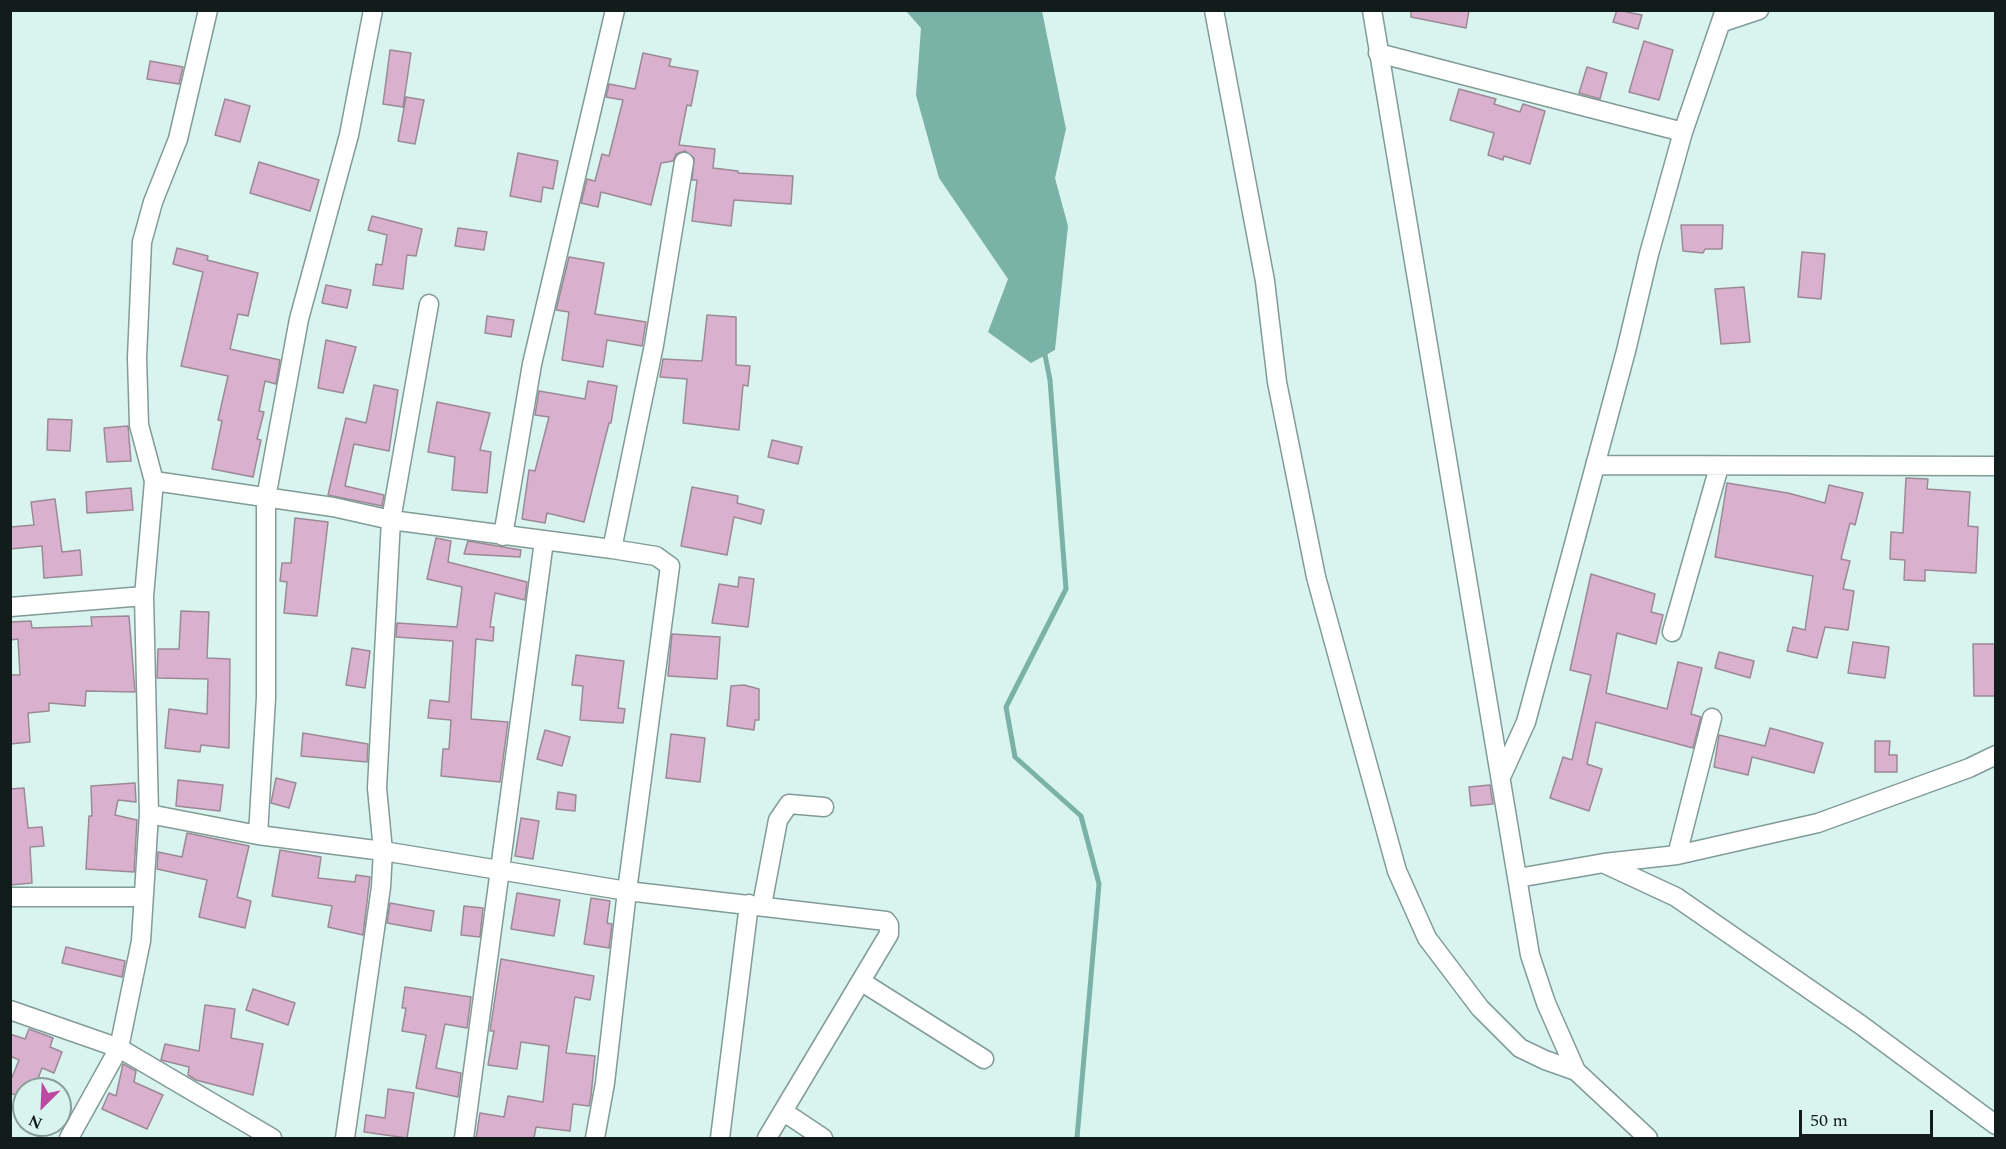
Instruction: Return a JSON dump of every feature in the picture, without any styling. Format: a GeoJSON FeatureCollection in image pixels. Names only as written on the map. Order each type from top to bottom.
{"type":"FeatureCollection","features":[{"type":"Feature","properties":{"kind":"street"},"geometry":{"type":"LineString","coordinates":[[69,1138],[120,1048],[141,941],[149,814],[144,596],[154,481],[139,424],[137,358],[142,242],[153,202],[178,139],[208,10]]}},
{"type":"Feature","properties":{"kind":"street"},"geometry":{"type":"LineString","coordinates":[[258,835],[266,698],[266,498],[299,320],[349,135],[373,10]]}},
{"type":"Feature","properties":{"kind":"street"},"geometry":{"type":"LineString","coordinates":[[503,536],[532,364],[586,144],[615,10]]}},
{"type":"Feature","properties":{"kind":"street"},"geometry":{"type":"LineString","coordinates":[[1214,10],[1265,281],[1277,382],[1316,578],[1397,871],[1427,938],[1480,1008],[1520,1048],[1576,1071]]}},
{"type":"Feature","properties":{"kind":"street"},"geometry":{"type":"LineString","coordinates":[[1372,10],[1530,955],[1546,1003],[1576,1071],[1648,1138]]}},
{"type":"Feature","properties":{"kind":"street"},"geometry":{"type":"LineString","coordinates":[[1501,777],[1526,722],[1683,132],[1724,16],[1759,10]]}},
{"type":"Feature","properties":{"kind":"street"},"geometry":{"type":"LineString","coordinates":[[1378,53],[1683,132]]}},
{"type":"Feature","properties":{"kind":"street"},"geometry":{"type":"LineString","coordinates":[[612,549],[654,345],[684,162]]}},
{"type":"Feature","properties":{"kind":"street"},"geometry":{"type":"LineString","coordinates":[[345,1138],[381,887],[383,851],[378,788],[391,520],[429,304]]}},
{"type":"Feature","properties":{"kind":"street"},"geometry":{"type":"LineString","coordinates":[[1594,465],[1995,466]]}},
{"type":"Feature","properties":{"kind":"street"},"geometry":{"type":"LineString","coordinates":[[1672,632],[1719,467]]}},
{"type":"Feature","properties":{"kind":"street"},"geometry":{"type":"LineString","coordinates":[[154,481],[333,507],[391,520],[656,556],[670,566],[627,891],[605,1083],[595,1138]]}},
{"type":"Feature","properties":{"kind":"street"},"geometry":{"type":"LineString","coordinates":[[464,1138],[544,541]]}},
{"type":"Feature","properties":{"kind":"street"},"geometry":{"type":"LineString","coordinates":[[10,607],[144,596]]}},
{"type":"Feature","properties":{"kind":"street"},"geometry":{"type":"LineString","coordinates":[[1677,855],[1712,718]]}},
{"type":"Feature","properties":{"kind":"street"},"geometry":{"type":"LineString","coordinates":[[1518,878],[1604,863],[1677,855],[1818,824],[1969,768],[1995,755]]}},
{"type":"Feature","properties":{"kind":"street"},"geometry":{"type":"LineString","coordinates":[[720,1138],[756,904],[778,820],[789,804],[824,807]]}},
{"type":"Feature","properties":{"kind":"street"},"geometry":{"type":"LineString","coordinates":[[149,814],[258,835],[383,851],[627,891],[756,904],[886,921],[889,925],[889,934],[767,1138]]}},
{"type":"Feature","properties":{"kind":"street"},"geometry":{"type":"LineString","coordinates":[[1604,863],[1676,897],[1842,1012],[1995,1125]]}},
{"type":"Feature","properties":{"kind":"street"},"geometry":{"type":"LineString","coordinates":[[10,897],[143,897]]}},
{"type":"Feature","properties":{"kind":"street"},"geometry":{"type":"LineString","coordinates":[[862,982],[984,1059]]}},
{"type":"Feature","properties":{"kind":"street"},"geometry":{"type":"LineString","coordinates":[[10,1010],[120,1048],[272,1138]]}},
{"type":"Feature","properties":{"kind":"street"},"geometry":{"type":"LineString","coordinates":[[784,1112],[823,1138]]}},
{"type":"Feature","properties":{"kind":"shaded area"},"geometry":{"type":"Polygon","coordinates":[[[906,11],[1042,11],[1066,129],[1055,178],[1068,226],[1055,350],[1031,363],[988,332],[1008,279],[939,178],[916,95],[921,28],[906,11]]]}},
{"type":"Feature","properties":{"kind":"building"},"geometry":{"type":"Polygon","coordinates":[[[1411,10],[1469,10],[1466,28],[1411,17],[1411,10]]]}},
{"type":"Feature","properties":{"kind":"building"},"geometry":{"type":"Polygon","coordinates":[[[1617,10],[1642,15],[1638,29],[1613,22],[1617,10]]]}},
{"type":"Feature","properties":{"kind":"building"},"geometry":{"type":"Polygon","coordinates":[[[1644,41],[1673,50],[1659,100],[1629,92],[1644,41]]]}},
{"type":"Feature","properties":{"kind":"building"},"geometry":{"type":"Polygon","coordinates":[[[390,50],[411,53],[403,107],[383,104],[390,50]]]}},
{"type":"Feature","properties":{"kind":"building"},"geometry":{"type":"Polygon","coordinates":[[[643,53],[671,59],[669,66],[698,71],[691,106],[687,105],[679,145],[715,149],[713,168],[738,171],[738,173],[793,176],[791,204],[734,200],[731,226],[692,221],[697,180],[692,180],[694,158],[685,151],[676,154],[673,161],[661,163],[651,205],[601,192],[598,207],[581,203],[587,179],[595,181],[602,154],[609,156],[623,100],[606,97],[609,84],[635,89],[643,53]]]}},
{"type":"Feature","properties":{"kind":"building"},"geometry":{"type":"Polygon","coordinates":[[[150,61],[183,67],[179,84],[147,79],[150,61]]]}},
{"type":"Feature","properties":{"kind":"building"},"geometry":{"type":"Polygon","coordinates":[[[1587,67],[1607,73],[1600,99],[1579,93],[1587,67]]]}},
{"type":"Feature","properties":{"kind":"building"},"geometry":{"type":"Polygon","coordinates":[[[1459,89],[1496,99],[1494,104],[1520,112],[1523,104],[1545,111],[1530,164],[1504,156],[1503,160],[1488,155],[1494,133],[1450,120],[1459,89]]]}},
{"type":"Feature","properties":{"kind":"building"},"geometry":{"type":"Polygon","coordinates":[[[406,97],[424,100],[415,144],[398,141],[406,97]]]}},
{"type":"Feature","properties":{"kind":"building"},"geometry":{"type":"Polygon","coordinates":[[[225,99],[250,106],[240,142],[215,135],[225,99]]]}},
{"type":"Feature","properties":{"kind":"building"},"geometry":{"type":"Polygon","coordinates":[[[518,153],[558,161],[553,189],[543,187],[541,202],[510,196],[518,153]]]}},
{"type":"Feature","properties":{"kind":"building"},"geometry":{"type":"Polygon","coordinates":[[[259,162],[319,180],[310,211],[250,193],[259,162]]]}},
{"type":"Feature","properties":{"kind":"building"},"geometry":{"type":"Polygon","coordinates":[[[372,216],[422,229],[416,256],[407,255],[403,289],[373,285],[376,264],[382,265],[387,235],[368,230],[372,216]]]}},
{"type":"Feature","properties":{"kind":"building"},"geometry":{"type":"Polygon","coordinates":[[[1681,225],[1723,225],[1722,249],[1705,249],[1703,253],[1683,251],[1681,225]]]}},
{"type":"Feature","properties":{"kind":"building"},"geometry":{"type":"Polygon","coordinates":[[[458,228],[487,232],[484,250],[455,246],[458,228]]]}},
{"type":"Feature","properties":{"kind":"building"},"geometry":{"type":"Polygon","coordinates":[[[177,248],[208,256],[207,260],[258,273],[248,316],[238,314],[230,349],[280,360],[276,384],[265,381],[259,411],[264,412],[257,439],[261,440],[253,477],[212,469],[222,421],[218,420],[228,376],[181,366],[203,272],[173,264],[177,248]]]}},
{"type":"Feature","properties":{"kind":"building"},"geometry":{"type":"Polygon","coordinates":[[[1802,252],[1825,254],[1821,299],[1798,297],[1802,252]]]}},
{"type":"Feature","properties":{"kind":"building"},"geometry":{"type":"Polygon","coordinates":[[[569,257],[604,263],[595,314],[646,322],[642,346],[607,340],[603,367],[562,360],[569,312],[556,310],[569,257]]]}},
{"type":"Feature","properties":{"kind":"building"},"geometry":{"type":"Polygon","coordinates":[[[326,285],[351,290],[347,308],[322,303],[326,285]]]}},
{"type":"Feature","properties":{"kind":"building"},"geometry":{"type":"Polygon","coordinates":[[[1744,287],[1750,342],[1721,344],[1715,289],[1744,287]]]}},
{"type":"Feature","properties":{"kind":"building"},"geometry":{"type":"Polygon","coordinates":[[[707,315],[736,317],[736,365],[750,366],[748,386],[743,385],[739,430],[683,423],[687,379],[660,377],[663,359],[702,361],[707,315]]]}},
{"type":"Feature","properties":{"kind":"building"},"geometry":{"type":"Polygon","coordinates":[[[487,316],[514,320],[511,337],[485,333],[487,316]]]}},
{"type":"Feature","properties":{"kind":"building"},"geometry":{"type":"Polygon","coordinates":[[[326,340],[356,347],[343,393],[318,388],[326,340]]]}},
{"type":"Feature","properties":{"kind":"building"},"geometry":{"type":"Polygon","coordinates":[[[588,381],[617,386],[611,423],[609,423],[584,522],[547,513],[545,523],[522,519],[529,470],[535,471],[549,417],[535,415],[539,391],[585,399],[588,381]]]}},
{"type":"Feature","properties":{"kind":"building"},"geometry":{"type":"Polygon","coordinates":[[[374,385],[398,390],[389,451],[354,444],[345,486],[384,495],[382,506],[328,495],[346,418],[366,423],[374,385]]]}},
{"type":"Feature","properties":{"kind":"building"},"geometry":{"type":"Polygon","coordinates":[[[437,402],[490,413],[480,450],[491,452],[487,493],[452,490],[455,457],[428,452],[437,402]]]}},
{"type":"Feature","properties":{"kind":"building"},"geometry":{"type":"Polygon","coordinates":[[[48,419],[72,420],[70,451],[47,450],[48,419]]]}},
{"type":"Feature","properties":{"kind":"building"},"geometry":{"type":"Polygon","coordinates":[[[128,426],[131,461],[107,462],[104,428],[128,426]]]}},
{"type":"Feature","properties":{"kind":"building"},"geometry":{"type":"Polygon","coordinates":[[[772,440],[802,447],[798,464],[768,457],[772,440]]]}},
{"type":"Feature","properties":{"kind":"building"},"geometry":{"type":"Polygon","coordinates":[[[1906,478],[1928,479],[1927,489],[1970,492],[1968,526],[1978,527],[1976,573],[1925,570],[1925,581],[1904,580],[1905,560],[1890,559],[1891,532],[1903,533],[1906,478]]]}},
{"type":"Feature","properties":{"kind":"building"},"geometry":{"type":"Polygon","coordinates":[[[1727,483],[1788,493],[1825,503],[1829,485],[1863,493],[1855,525],[1850,523],[1841,559],[1850,561],[1843,589],[1854,591],[1848,630],[1825,627],[1817,658],[1787,651],[1793,627],[1805,630],[1813,576],[1715,557],[1727,483]]]}},
{"type":"Feature","properties":{"kind":"building"},"geometry":{"type":"Polygon","coordinates":[[[692,487],[738,496],[737,503],[764,510],[761,524],[734,517],[727,555],[681,546],[692,487]]]}},
{"type":"Feature","properties":{"kind":"building"},"geometry":{"type":"Polygon","coordinates":[[[131,488],[133,510],[87,513],[86,492],[131,488]]]}},
{"type":"Feature","properties":{"kind":"building"},"geometry":{"type":"Polygon","coordinates":[[[55,499],[62,552],[80,550],[82,575],[44,578],[42,546],[10,549],[10,527],[34,525],[31,502],[55,499]]]}},
{"type":"Feature","properties":{"kind":"building"},"geometry":{"type":"Polygon","coordinates":[[[295,518],[328,522],[317,616],[284,613],[287,582],[280,581],[282,563],[291,563],[295,518]]]}},
{"type":"Feature","properties":{"kind":"building"},"geometry":{"type":"Polygon","coordinates":[[[436,538],[451,541],[448,562],[527,582],[525,600],[495,593],[490,627],[494,627],[493,641],[476,639],[471,719],[508,722],[500,782],[441,776],[443,749],[449,749],[451,720],[428,718],[430,700],[449,702],[453,641],[396,637],[397,623],[457,627],[462,587],[427,579],[436,538]]]}},
{"type":"Feature","properties":{"kind":"building"},"geometry":{"type":"Polygon","coordinates":[[[468,541],[521,550],[520,557],[464,554],[468,541]]]}},
{"type":"Feature","properties":{"kind":"building"},"geometry":{"type":"Polygon","coordinates":[[[1591,574],[1655,594],[1651,612],[1663,615],[1656,644],[1617,633],[1606,693],[1667,709],[1678,662],[1702,668],[1691,714],[1701,717],[1693,748],[1596,722],[1587,764],[1602,769],[1589,811],[1550,798],[1563,757],[1572,760],[1591,675],[1570,670],[1591,574]]]}},
{"type":"Feature","properties":{"kind":"building"},"geometry":{"type":"Polygon","coordinates":[[[739,577],[754,579],[748,627],[712,623],[719,584],[738,587],[739,577]]]}},
{"type":"Feature","properties":{"kind":"building"},"geometry":{"type":"Polygon","coordinates":[[[181,611],[209,612],[207,658],[230,659],[229,748],[201,745],[200,752],[165,748],[169,709],[207,714],[208,679],[157,678],[158,649],[179,649],[181,611]]]}},
{"type":"Feature","properties":{"kind":"building"},"geometry":{"type":"Polygon","coordinates":[[[129,616],[135,692],[86,691],[85,706],[49,703],[49,711],[28,713],[30,742],[10,744],[10,675],[20,675],[18,639],[10,640],[10,622],[31,621],[32,628],[92,626],[91,617],[129,616]]]}},
{"type":"Feature","properties":{"kind":"building"},"geometry":{"type":"Polygon","coordinates":[[[672,634],[720,637],[717,679],[668,676],[672,634]]]}},
{"type":"Feature","properties":{"kind":"building"},"geometry":{"type":"Polygon","coordinates":[[[1853,642],[1889,647],[1885,678],[1848,673],[1853,642]]]}},
{"type":"Feature","properties":{"kind":"building"},"geometry":{"type":"Polygon","coordinates":[[[1973,644],[1995,644],[1995,696],[1974,696],[1973,644]]]}},
{"type":"Feature","properties":{"kind":"building"},"geometry":{"type":"Polygon","coordinates":[[[352,648],[370,651],[365,688],[346,685],[352,648]]]}},
{"type":"Feature","properties":{"kind":"building"},"geometry":{"type":"Polygon","coordinates":[[[1719,652],[1754,661],[1750,678],[1715,668],[1719,652]]]}},
{"type":"Feature","properties":{"kind":"building"},"geometry":{"type":"Polygon","coordinates":[[[576,655],[624,661],[618,708],[625,709],[623,723],[580,720],[583,686],[572,685],[576,655]]]}},
{"type":"Feature","properties":{"kind":"building"},"geometry":{"type":"Polygon","coordinates":[[[744,685],[759,689],[759,720],[755,720],[754,730],[727,726],[731,686],[744,685]]]}},
{"type":"Feature","properties":{"kind":"building"},"geometry":{"type":"Polygon","coordinates":[[[1770,728],[1823,743],[1814,773],[1752,757],[1748,775],[1714,767],[1719,735],[1765,746],[1770,728]]]}},
{"type":"Feature","properties":{"kind":"building"},"geometry":{"type":"Polygon","coordinates":[[[545,730],[570,737],[562,766],[537,759],[545,730]]]}},
{"type":"Feature","properties":{"kind":"building"},"geometry":{"type":"Polygon","coordinates":[[[303,733],[368,744],[367,762],[301,756],[303,733]]]}},
{"type":"Feature","properties":{"kind":"building"},"geometry":{"type":"Polygon","coordinates":[[[671,734],[705,738],[700,782],[666,778],[671,734]]]}},
{"type":"Feature","properties":{"kind":"building"},"geometry":{"type":"Polygon","coordinates":[[[1875,741],[1890,741],[1889,755],[1897,755],[1897,772],[1875,772],[1875,741]]]}},
{"type":"Feature","properties":{"kind":"building"},"geometry":{"type":"Polygon","coordinates":[[[276,778],[296,783],[289,808],[271,803],[276,778]]]}},
{"type":"Feature","properties":{"kind":"building"},"geometry":{"type":"Polygon","coordinates":[[[178,780],[223,785],[220,811],[176,806],[178,780]]]}},
{"type":"Feature","properties":{"kind":"building"},"geometry":{"type":"Polygon","coordinates":[[[135,783],[136,802],[118,800],[115,815],[137,820],[134,872],[86,869],[89,816],[92,816],[91,786],[135,783]]]}},
{"type":"Feature","properties":{"kind":"building"},"geometry":{"type":"Polygon","coordinates":[[[1490,785],[1493,804],[1471,806],[1469,787],[1490,785]]]}},
{"type":"Feature","properties":{"kind":"building"},"geometry":{"type":"Polygon","coordinates":[[[24,788],[28,828],[42,827],[44,846],[30,847],[32,883],[10,885],[10,789],[24,788]]]}},
{"type":"Feature","properties":{"kind":"building"},"geometry":{"type":"Polygon","coordinates":[[[558,792],[576,795],[575,811],[556,809],[558,792]]]}},
{"type":"Feature","properties":{"kind":"building"},"geometry":{"type":"Polygon","coordinates":[[[521,818],[539,821],[533,859],[515,856],[521,818]]]}},
{"type":"Feature","properties":{"kind":"building"},"geometry":{"type":"Polygon","coordinates":[[[187,833],[249,846],[237,897],[251,901],[245,928],[199,917],[207,880],[157,869],[158,852],[182,857],[187,833]]]}},
{"type":"Feature","properties":{"kind":"building"},"geometry":{"type":"Polygon","coordinates":[[[280,850],[321,857],[318,878],[355,882],[356,875],[370,877],[363,935],[328,927],[332,906],[272,896],[280,850]]]}},
{"type":"Feature","properties":{"kind":"building"},"geometry":{"type":"Polygon","coordinates":[[[517,893],[560,900],[554,936],[511,929],[517,893]]]}},
{"type":"Feature","properties":{"kind":"building"},"geometry":{"type":"Polygon","coordinates":[[[591,898],[610,901],[607,923],[612,924],[609,948],[584,944],[591,898]]]}},
{"type":"Feature","properties":{"kind":"building"},"geometry":{"type":"Polygon","coordinates":[[[390,903],[434,911],[431,931],[387,923],[390,903]]]}},
{"type":"Feature","properties":{"kind":"building"},"geometry":{"type":"Polygon","coordinates":[[[464,906],[483,908],[480,937],[461,935],[464,906]]]}},
{"type":"Feature","properties":{"kind":"building"},"geometry":{"type":"Polygon","coordinates":[[[66,947],[125,961],[122,977],[62,963],[66,947]]]}},
{"type":"Feature","properties":{"kind":"building"},"geometry":{"type":"Polygon","coordinates":[[[501,959],[594,976],[590,1000],[575,997],[566,1053],[595,1056],[589,1106],[573,1104],[570,1131],[536,1127],[534,1138],[476,1138],[480,1113],[504,1117],[508,1096],[543,1102],[549,1046],[521,1042],[517,1069],[488,1065],[494,1031],[490,1031],[501,959]]]}},
{"type":"Feature","properties":{"kind":"building"},"geometry":{"type":"Polygon","coordinates":[[[405,987],[471,997],[467,1028],[445,1024],[436,1068],[461,1073],[458,1097],[416,1088],[426,1035],[402,1031],[406,1008],[402,1008],[405,987]]]}},
{"type":"Feature","properties":{"kind":"building"},"geometry":{"type":"Polygon","coordinates":[[[253,989],[295,1003],[288,1025],[246,1010],[253,989]]]}},
{"type":"Feature","properties":{"kind":"building"},"geometry":{"type":"Polygon","coordinates":[[[205,1005],[235,1009],[231,1038],[263,1044],[253,1095],[196,1080],[188,1075],[189,1067],[161,1060],[165,1044],[199,1051],[205,1005]]]}},
{"type":"Feature","properties":{"kind":"building"},"geometry":{"type":"Polygon","coordinates":[[[29,1029],[53,1038],[50,1047],[62,1052],[54,1073],[42,1068],[39,1077],[12,1077],[19,1060],[10,1056],[10,1034],[25,1039],[29,1029]]]}},
{"type":"Feature","properties":{"kind":"building"},"geometry":{"type":"Polygon","coordinates":[[[123,1064],[136,1071],[134,1082],[163,1095],[147,1129],[102,1109],[109,1093],[116,1096],[123,1064]]]}},
{"type":"Feature","properties":{"kind":"building"},"geometry":{"type":"Polygon","coordinates":[[[12,1077],[12,1094],[10,1093],[12,1077]]]}},
{"type":"Feature","properties":{"kind":"building"},"geometry":{"type":"Polygon","coordinates":[[[388,1089],[414,1093],[407,1138],[364,1132],[366,1115],[385,1118],[388,1089]]]}},
{"type":"Feature","properties":{"kind":"waterway"},"geometry":{"type":"LineString","coordinates":[[1044,350],[1050,380],[1066,589],[1006,707],[1015,757],[1081,816],[1099,884],[1077,1138]]}}]}
